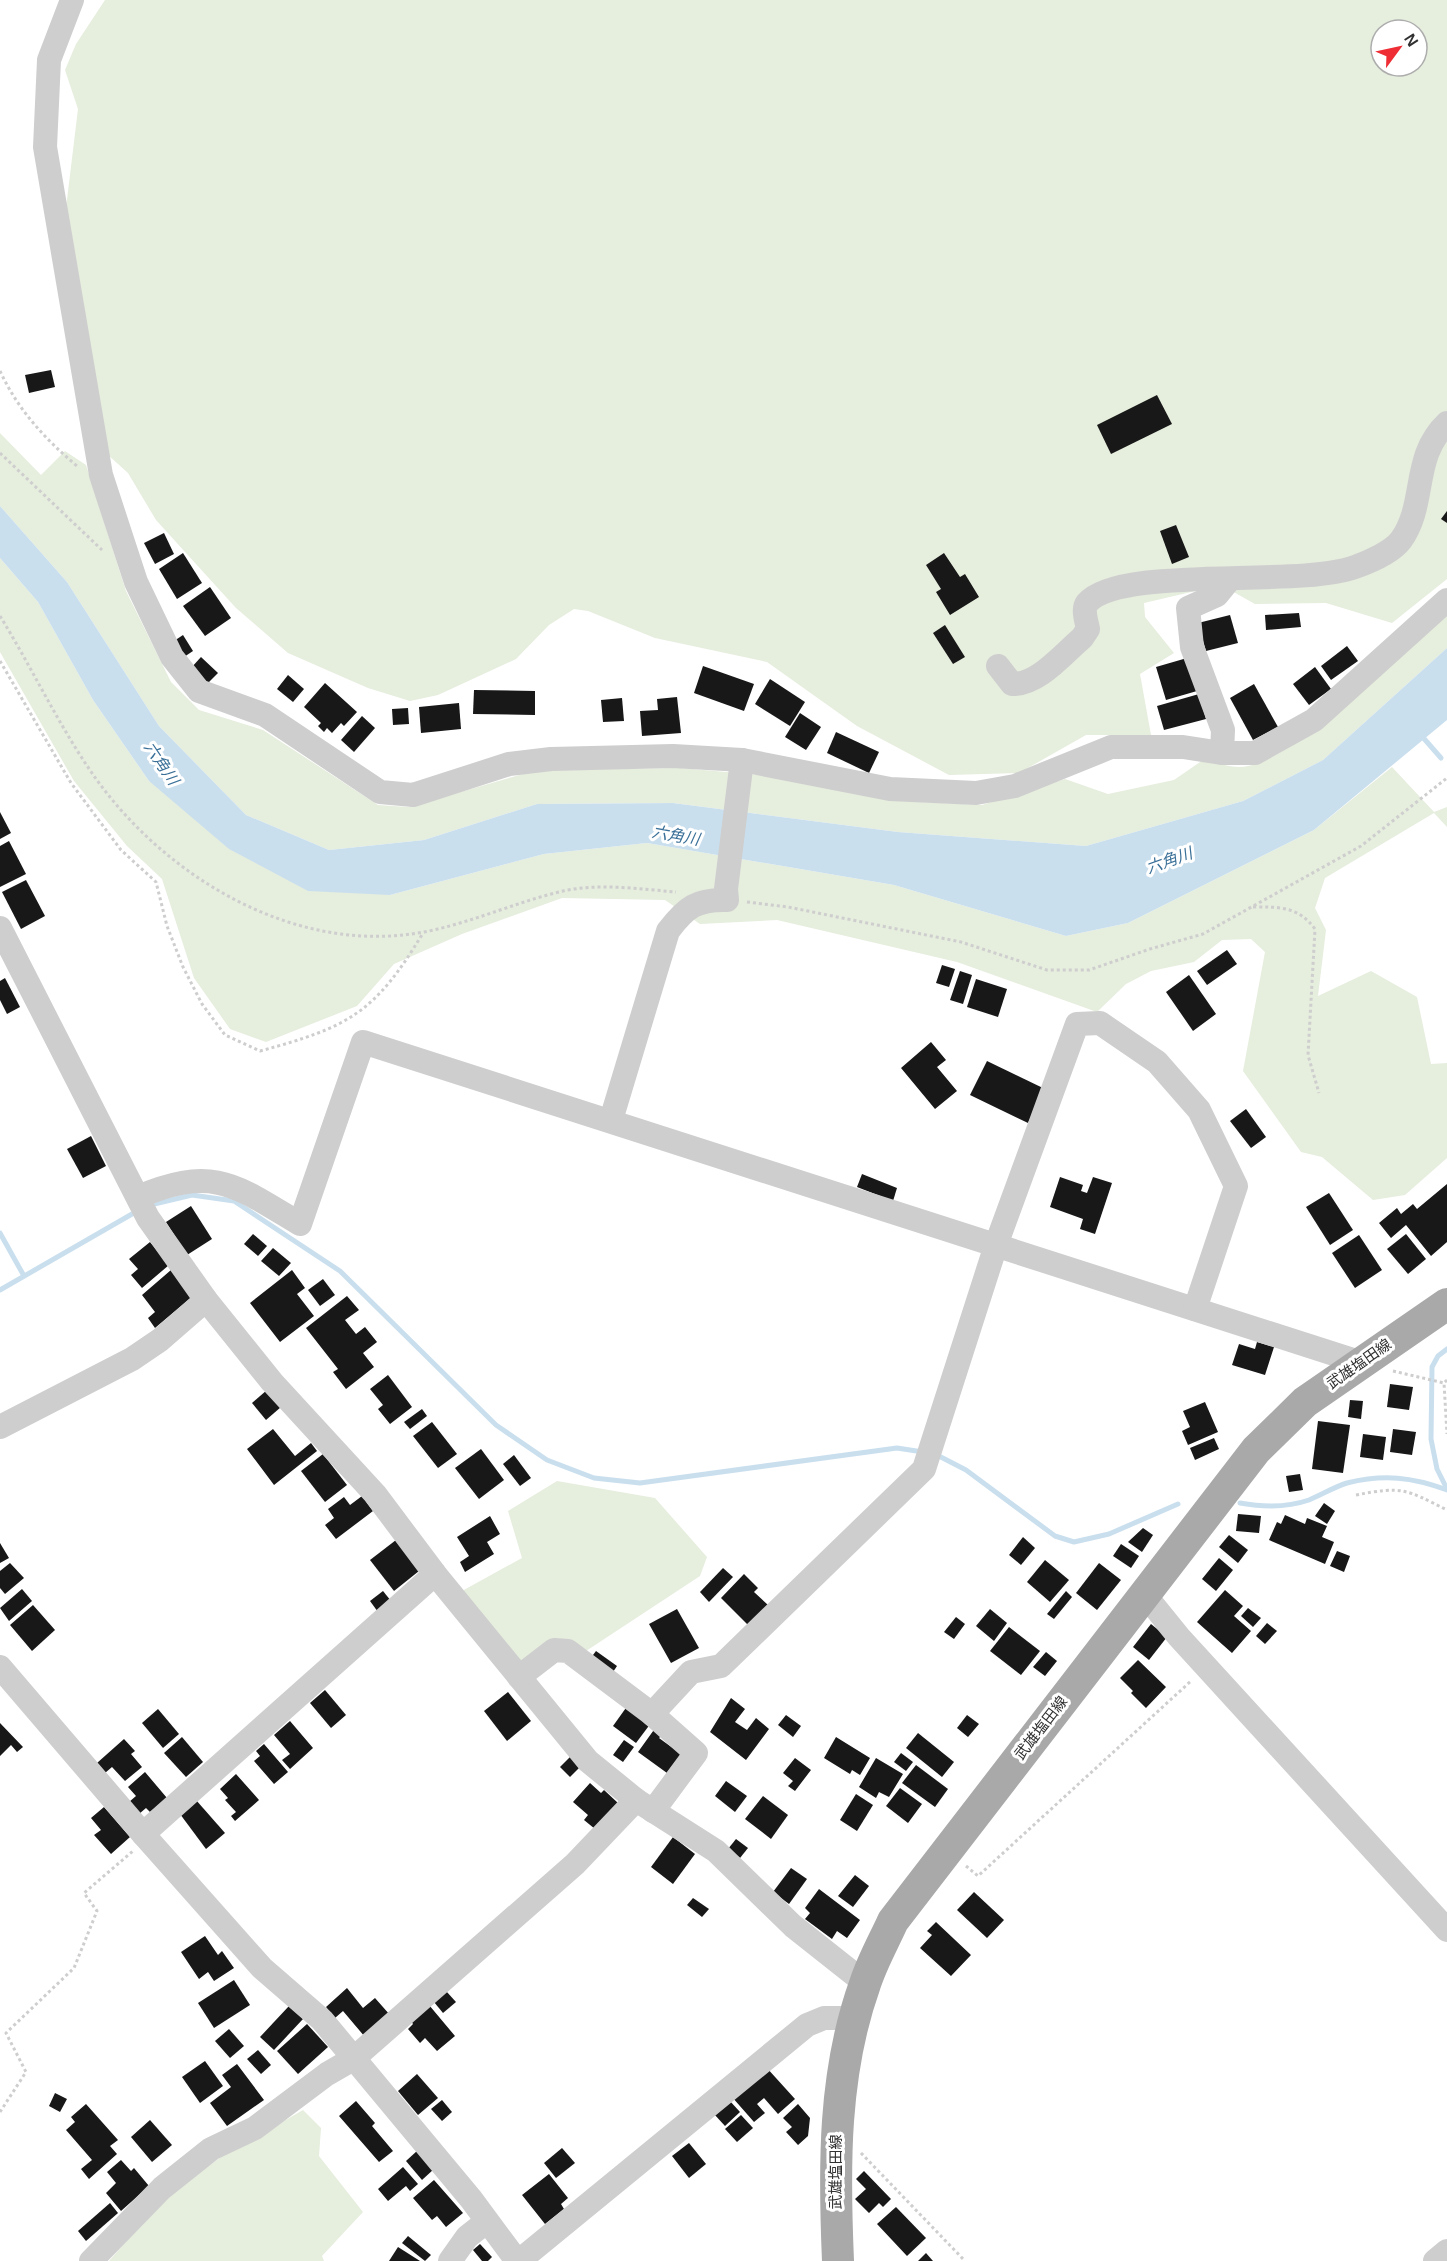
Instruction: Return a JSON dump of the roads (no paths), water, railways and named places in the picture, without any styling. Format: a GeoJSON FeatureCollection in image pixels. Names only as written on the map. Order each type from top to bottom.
{"type":"FeatureCollection","features":[{"type":"Feature","properties":{"kind":"main road","name":"武雄塩田線"},"geometry":{"type":"LineString","coordinates":[[838,2261],[836,2128],[843,2069],[865,1983],[893,1921],[1256,1450],[1305,1402],[1359,1362],[1447,1304]]}},
{"type":"Feature","properties":{"kind":"street"},"geometry":{"type":"LineString","coordinates":[[72,0],[49,60],[45,147],[101,475],[136,582],[172,657],[199,691],[264,716],[381,792],[413,795],[509,764],[551,759],[673,756],[890,789],[976,793],[1015,786],[1111,747],[1183,747],[1222,753],[1255,753],[1314,720],[1447,600]]}},
{"type":"Feature","properties":{"kind":"street"},"geometry":{"type":"LineString","coordinates":[[999,666],[1012,684],[1023,684],[1033,679],[1082,638],[1088,630],[1085,608],[1088,602],[1110,590],[1131,585],[1198,579],[1322,576],[1355,567],[1384,553],[1401,541],[1408,526],[1424,457],[1438,431],[1447,423]]}},
{"type":"Feature","properties":{"kind":"street"},"geometry":{"type":"LineString","coordinates":[[1222,753],[1223,730],[1192,646],[1188,608],[1217,595],[1230,579]]}},
{"type":"Feature","properties":{"kind":"street"},"geometry":{"type":"LineString","coordinates":[[611,1120],[668,931],[681,914],[720,896],[741,765]]}},
{"type":"Feature","properties":{"kind":"street"},"geometry":{"type":"LineString","coordinates":[[0,928],[143,1208],[206,1300],[272,1382],[375,1494],[435,1574],[588,1761],[645,1806],[716,1851],[793,1926],[865,1983]]}},
{"type":"Feature","properties":{"kind":"street"},"geometry":{"type":"LineString","coordinates":[[652,1714],[691,1672],[721,1666],[924,1469],[996,1245],[1077,1024],[1100,1023],[1157,1062],[1199,1110],[1236,1186],[1195,1309]]}},
{"type":"Feature","properties":{"kind":"street"},"geometry":{"type":"LineString","coordinates":[[143,1208],[166,1186],[201,1180],[237,1187],[300,1224],[363,1042],[1359,1362]]}},
{"type":"Feature","properties":{"kind":"street"},"geometry":{"type":"LineString","coordinates":[[0,1427],[132,1359],[160,1340],[206,1300]]}},
{"type":"Feature","properties":{"kind":"street"},"geometry":{"type":"LineString","coordinates":[[143,1834],[435,1574]]}},
{"type":"Feature","properties":{"kind":"street"},"geometry":{"type":"LineString","coordinates":[[1145,1594],[1207,1667],[1447,1930]]}},
{"type":"Feature","properties":{"kind":"street"},"geometry":{"type":"LineString","coordinates":[[91,2261],[162,2188],[211,2150],[255,2128],[327,2074],[353,2060],[575,1864],[645,1806],[696,1753],[652,1714],[568,1651],[554,1650],[519,1677]]}},
{"type":"Feature","properties":{"kind":"street"},"geometry":{"type":"LineString","coordinates":[[3,1678],[262,1968],[322,2020],[471,2199],[486,2222],[518,2261],[807,2025],[824,2018],[855,2018]]}},
{"type":"Feature","properties":{"kind":"street"},"geometry":{"type":"LineString","coordinates":[[450,2261],[467,2237],[486,2222]]}},
{"type":"Feature","properties":{"kind":"street"},"geometry":{"type":"LineString","coordinates":[[1436,2261],[1447,2251]]}},
{"type":"Feature","properties":{"kind":"water","name":"六角川"},"geometry":{"type":"Polygon","coordinates":[[[0,506],[67,582],[159,726],[246,815],[329,850],[424,840],[537,804],[673,803],[898,832],[1086,846],[1243,801],[1323,760],[1447,648],[1447,720],[1314,830],[1128,923],[1066,936],[894,885],[647,843],[544,854],[390,895],[308,891],[229,849],[149,781],[93,700],[38,602],[0,558],[0,506]]]}},
{"type":"Feature","properties":{"kind":"waterway"},"geometry":{"type":"LineString","coordinates":[[1420,734],[1441,758]]}},
{"type":"Feature","properties":{"kind":"waterway"},"geometry":{"type":"LineString","coordinates":[[150,1205],[192,1195],[234,1201],[340,1271],[496,1425],[547,1460],[594,1478],[640,1483],[897,1448],[923,1452]]}},
{"type":"Feature","properties":{"kind":"waterway"},"geometry":{"type":"LineString","coordinates":[[0,1290],[139,1210]]}},
{"type":"Feature","properties":{"kind":"waterway"},"geometry":{"type":"LineString","coordinates":[[0,1233],[24,1276]]}},
{"type":"Feature","properties":{"kind":"waterway"},"geometry":{"type":"LineString","coordinates":[[1447,1349],[1438,1356],[1432,1367],[1431,1439],[1437,1469],[1447,1489]]}},
{"type":"Feature","properties":{"kind":"waterway"},"geometry":{"type":"LineString","coordinates":[[935,1454],[966,1470],[1055,1536],[1074,1542],[1109,1534],[1178,1504]]}},
{"type":"Feature","properties":{"kind":"waterway"},"geometry":{"type":"LineString","coordinates":[[1240,1503],[1283,1506],[1309,1500],[1347,1483],[1373,1478],[1398,1478],[1422,1482],[1447,1490]]}}]}
